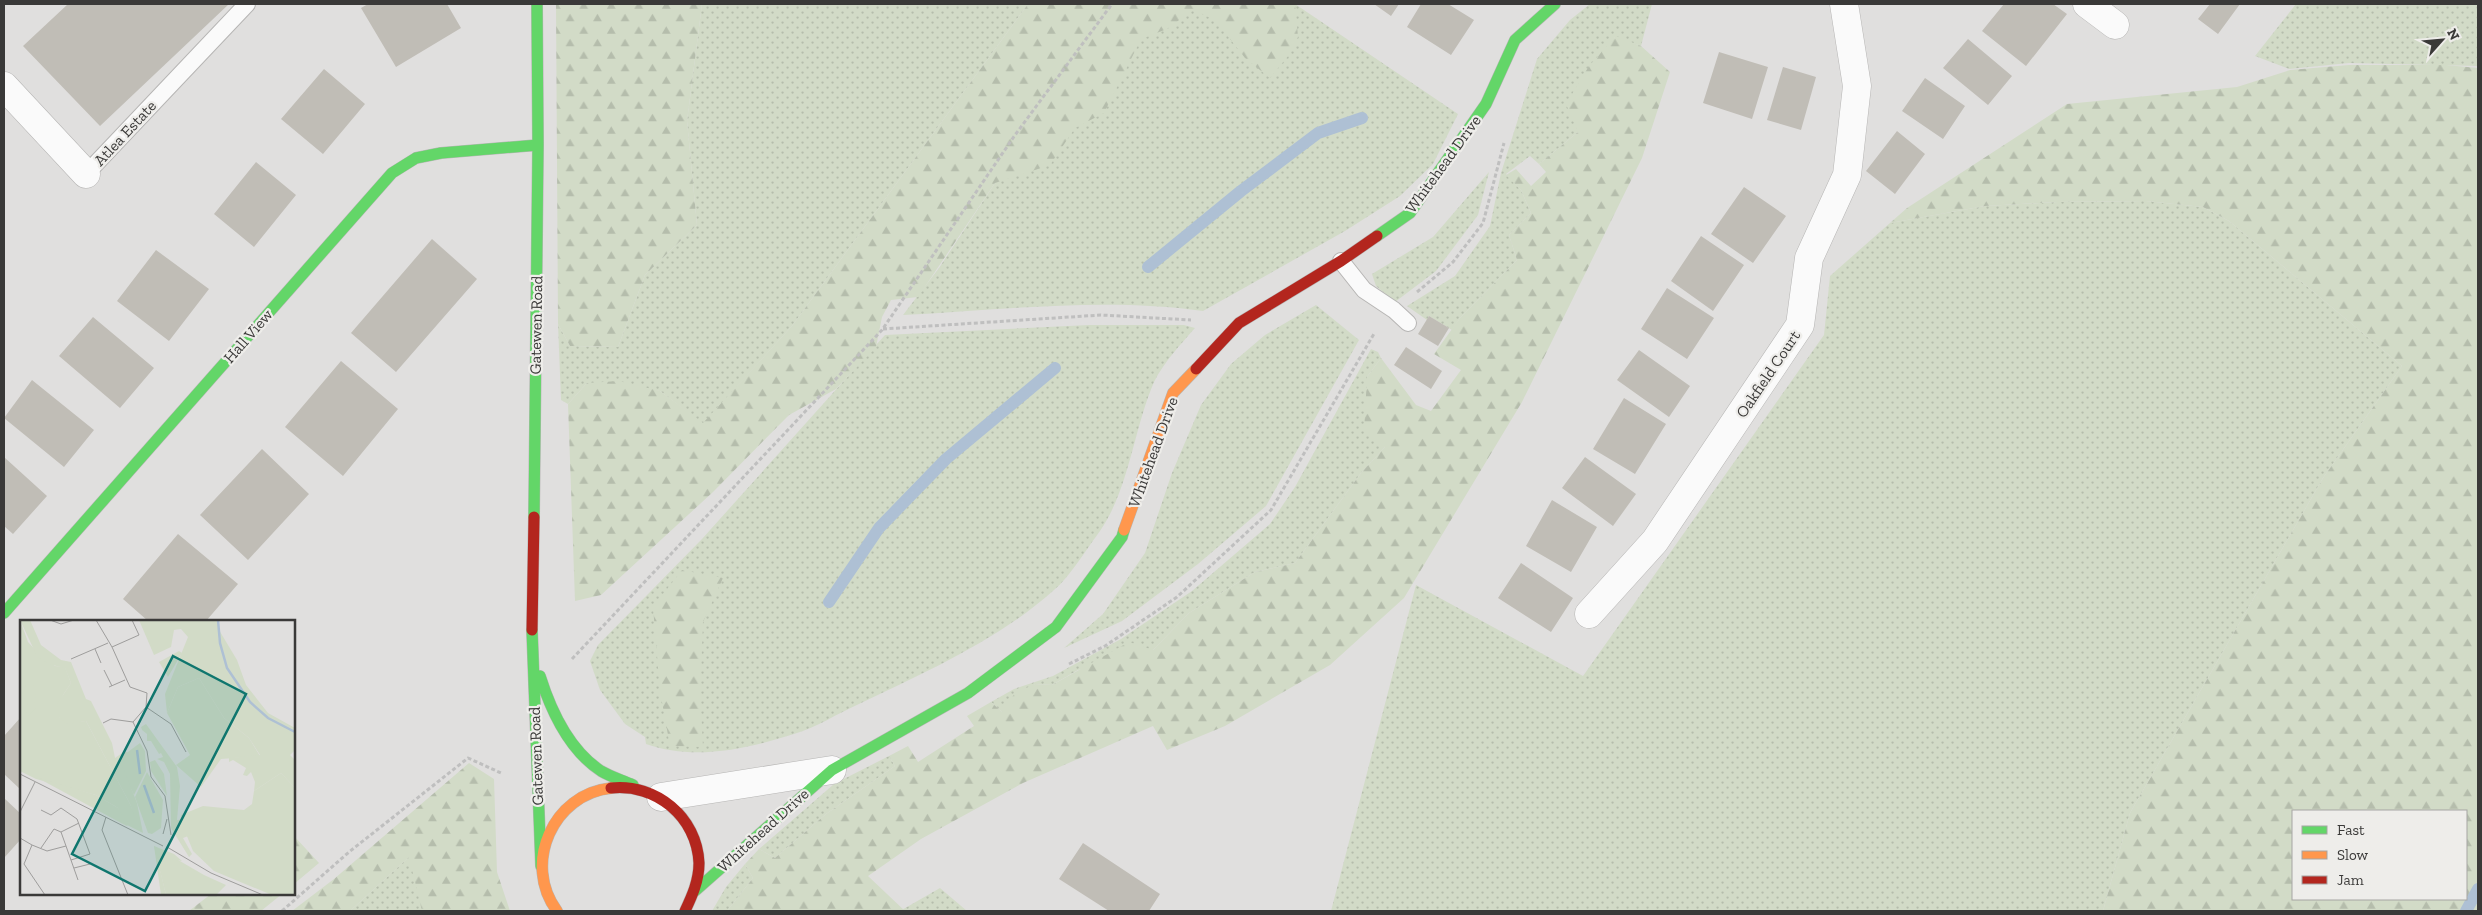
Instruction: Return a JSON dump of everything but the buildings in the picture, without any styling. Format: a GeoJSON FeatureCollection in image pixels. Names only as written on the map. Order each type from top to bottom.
{"type":"FeatureCollection","features":[{"type":"Feature","properties":{"kind":"street","name":"Gatewen Road"},"geometry":{"type":"LineString","coordinates":[[537,4],[538,145],[532,646],[541,866],[544,888],[555,910]]}},
{"type":"Feature","properties":{"kind":"street","name":"Whitehead Drive"},"geometry":{"type":"LineString","coordinates":[[695,891],[832,770],[968,692],[1056,627],[1122,537],[1173,393],[1239,323],[1342,261],[1410,213],[1486,104],[1515,40],[1555,4]]}},
{"type":"Feature","properties":{"kind":"street","name":"Oakfield Court"},"geometry":{"type":"LineString","coordinates":[[1590,614],[1655,541],[1800,325],[1809,258],[1847,175],[1857,86],[1844,4]]}},
{"type":"Feature","properties":{"kind":"street"},"geometry":{"type":"LineString","coordinates":[[2087,4],[2115,25]]}},
{"type":"Feature","properties":{"kind":"street","name":"Atlea Estate"},"geometry":{"type":"LineString","coordinates":[[4,86],[86,174]]}},
{"type":"Feature","properties":{"kind":"street","name":"Hall View"},"geometry":{"type":"LineString","coordinates":[[4,614],[392,173],[416,158],[441,153],[538,145]]}},
{"type":"Feature","properties":{"kind":"street","name":"Gatewen Road"},"geometry":{"type":"LineString","coordinates":[[532,646],[546,697],[572,744],[599,769],[661,797],[682,814],[695,838],[700,864],[695,891],[685,911]]}},
{"type":"Feature","properties":{"kind":"street","name":"Whitehead Drive"},"geometry":{"type":"LineString","coordinates":[[661,797],[832,770]]}},
{"type":"Feature","properties":{"kind":"street","name":"Gatewen Road"},"geometry":{"type":"LineString","coordinates":[[541,866],[545,843],[554,822],[569,804],[589,792],[612,786],[636,786]]}},
{"type":"Feature","properties":{"kind":"lane","name":"Atlea Estate"},"geometry":{"type":"LineString","coordinates":[[86,174],[247,4]]}},
{"type":"Feature","properties":{"kind":"lane"},"geometry":{"type":"LineString","coordinates":[[1342,261],[1364,290],[1394,310],[1408,323]]}},
{"type":"Feature","properties":{"kind":"path"},"geometry":{"type":"LineString","coordinates":[[569,662],[882,330],[1015,135],[1112,4]]}},
{"type":"Feature","properties":{"kind":"path"},"geometry":{"type":"LineString","coordinates":[[1067,666],[1105,646],[1177,596],[1271,510],[1374,334],[1394,310],[1431,282],[1453,262],[1483,223],[1510,117],[1486,104]]}},
{"type":"Feature","properties":{"kind":"path"},"geometry":{"type":"LineString","coordinates":[[882,330],[1101,315],[1239,323]]}},
{"type":"Feature","properties":{"kind":"path"},"geometry":{"type":"LineString","coordinates":[[282,911],[349,852],[468,758],[538,790]]}},
{"type":"Feature","properties":{"kind":"green space"},"geometry":{"type":"Polygon","coordinates":[[[556,4],[702,4],[687,121],[697,225],[645,275],[618,347],[570,346],[558,324],[556,4]]]}},
{"type":"Feature","properties":{"kind":"green space"},"geometry":{"type":"Polygon","coordinates":[[[702,4],[1028,4],[792,326],[703,424],[660,391],[587,383],[568,404],[561,400],[558,324],[570,346],[618,347],[645,275],[697,225],[687,121],[702,4]]]}},
{"type":"Feature","properties":{"kind":"green space"},"geometry":{"type":"Polygon","coordinates":[[[1028,4],[1295,4],[1298,37],[1288,56],[1270,78],[1245,58],[1215,20],[1193,10],[1167,29],[1141,39],[1104,113],[1075,128],[1050,165],[995,183],[918,297],[891,300],[882,317],[876,347],[836,389],[789,415],[713,492],[601,595],[575,601],[568,404],[587,383],[619,381],[660,391],[703,423],[792,326],[1028,4]]]}},
{"type":"Feature","properties":{"kind":"green space"},"geometry":{"type":"Polygon","coordinates":[[[1135,4],[1295,4],[1458,114],[1433,164],[1400,196],[1345,231],[1203,311],[1166,307],[1091,305],[903,315],[939,268],[995,183],[1135,4]]]}},
{"type":"Feature","properties":{"kind":"green space"},"geometry":{"type":"Polygon","coordinates":[[[1590,4],[1652,4],[1641,46],[1615,37],[1578,132],[1539,164],[1530,156],[1506,174],[1521,190],[1531,213],[1509,235],[1517,260],[1460,318],[1452,330],[1429,316],[1427,320],[1407,306],[1455,276],[1490,226],[1501,173],[1537,59],[1570,20],[1590,4]]]}},
{"type":"Feature","properties":{"kind":"green space"},"geometry":{"type":"Polygon","coordinates":[[[2296,4],[2478,4],[2478,66],[2349,63],[2289,69],[2255,56],[2296,4]]]}},
{"type":"Feature","properties":{"kind":"green space"},"geometry":{"type":"Polygon","coordinates":[[[1616,36],[1641,46],[1670,72],[1642,158],[1522,402],[1404,598],[1330,665],[1225,726],[1167,750],[1153,726],[1023,783],[921,839],[868,876],[905,911],[727,911],[753,878],[745,864],[759,849],[775,858],[826,814],[895,766],[889,756],[908,746],[918,762],[974,726],[967,716],[991,702],[1002,712],[1015,693],[1035,684],[1052,685],[1129,642],[1153,650],[1189,613],[1255,572],[1295,563],[1361,473],[1385,447],[1364,432],[1367,377],[1381,358],[1416,405],[1431,411],[1461,370],[1434,354],[1460,318],[1517,260],[1509,235],[1531,213],[1521,190],[1506,175],[1516,169],[1531,186],[1546,172],[1539,164],[1578,132],[1566,104],[1589,66],[1616,36]]]}},
{"type":"Feature","properties":{"kind":"green space"},"geometry":{"type":"Polygon","coordinates":[[[2349,65],[2446,65],[2478,68],[2478,911],[2103,911],[2130,813],[2323,478],[2402,366],[2229,221],[2203,207],[2146,201],[2057,202],[1985,206],[1890,223],[1907,208],[2067,104],[2237,87],[2290,70],[2349,65]]]}},
{"type":"Feature","properties":{"kind":"green space"},"geometry":{"type":"Polygon","coordinates":[[[1489,172],[1478,215],[1436,271],[1395,302],[1376,286],[1372,274],[1433,237],[1489,172]]]}},
{"type":"Feature","properties":{"kind":"green space"},"geometry":{"type":"Polygon","coordinates":[[[2146,201],[2203,207],[2229,221],[2402,366],[2323,478],[2130,813],[2103,911],[1331,911],[1416,585],[1583,676],[1824,335],[1830,276],[1890,223],[1985,206],[2057,202],[2146,201]]]}},
{"type":"Feature","properties":{"kind":"green space"},"geometry":{"type":"Polygon","coordinates":[[[1316,305],[1359,340],[1266,506],[1198,564],[1122,621],[1064,648],[1103,614],[1145,553],[1172,473],[1201,405],[1231,364],[1265,335],[1316,305]]]}},
{"type":"Feature","properties":{"kind":"green space"},"geometry":{"type":"Polygon","coordinates":[[[1089,325],[1184,325],[1195,328],[1168,360],[1154,382],[1141,419],[1125,478],[1110,514],[1100,531],[1060,585],[1009,625],[961,654],[819,724],[794,734],[739,748],[720,751],[683,752],[646,744],[645,737],[625,724],[600,690],[590,661],[598,645],[702,539],[885,335],[1089,325]]]}},
{"type":"Feature","properties":{"kind":"green space"},"geometry":{"type":"Polygon","coordinates":[[[1371,349],[1378,352],[1381,358],[1367,377],[1385,447],[1361,473],[1295,563],[1255,572],[1189,613],[1153,650],[1078,670],[1052,685],[1035,684],[1002,712],[991,702],[1014,689],[1053,676],[1121,639],[1192,591],[1270,524],[1295,487],[1371,349]]]}},
{"type":"Feature","properties":{"kind":"green space"},"geometry":{"type":"Polygon","coordinates":[[[682,570],[723,578],[703,622],[700,693],[703,747],[670,746],[660,691],[653,607],[682,570]]]}},
{"type":"Feature","properties":{"kind":"green space"},"geometry":{"type":"Polygon","coordinates":[[[889,756],[895,766],[826,814],[775,858],[759,849],[834,784],[889,756]]]}},
{"type":"Feature","properties":{"kind":"green space"},"geometry":{"type":"Polygon","coordinates":[[[469,763],[494,779],[497,872],[510,911],[422,911],[409,857],[350,911],[292,911],[334,879],[469,763]]]}},
{"type":"Feature","properties":{"kind":"green space"},"geometry":{"type":"Polygon","coordinates":[[[295,837],[319,863],[295,883],[295,837]]]}},
{"type":"Feature","properties":{"kind":"green space"},"geometry":{"type":"Polygon","coordinates":[[[410,856],[492,911],[350,911],[410,856]]]}},
{"type":"Feature","properties":{"kind":"green space"},"geometry":{"type":"Polygon","coordinates":[[[745,864],[753,878],[727,911],[712,911],[726,887],[745,864]]]}},
{"type":"Feature","properties":{"kind":"green space"},"geometry":{"type":"Polygon","coordinates":[[[940,888],[967,911],[900,911],[940,888]]]}},
{"type":"Feature","properties":{"kind":"green space"},"geometry":{"type":"Polygon","coordinates":[[[210,895],[281,895],[261,911],[189,911],[210,895]]]}},
{"type":"Feature","properties":{"kind":"waterway"},"geometry":{"type":"LineString","coordinates":[[1148,267],[1241,191],[1318,133],[1362,118]]}},
{"type":"Feature","properties":{"kind":"waterway"},"geometry":{"type":"LineString","coordinates":[[829,602],[879,528],[946,459],[1055,368]]}},
{"type":"Feature","properties":{"kind":"waterway"},"geometry":{"type":"LineString","coordinates":[[2466,911],[2478,889]]}},
{"type":"Feature","properties":{"kind":"traffic: fast"},"geometry":{"type":"LineString","coordinates":[[534,517],[538,145],[537,4]]}},
{"type":"Feature","properties":{"kind":"traffic: fast"},"geometry":{"type":"LineString","coordinates":[[1377,236],[1410,213],[1486,104],[1515,40],[1555,4]]}},
{"type":"Feature","properties":{"kind":"traffic: fast"},"geometry":{"type":"LineString","coordinates":[[4,613],[392,173],[416,158],[441,153],[538,145]]}},
{"type":"Feature","properties":{"kind":"traffic: fast"},"geometry":{"type":"LineString","coordinates":[[695,891],[832,770],[968,693],[1056,627],[1122,537],[1124,530]]}},
{"type":"Feature","properties":{"kind":"traffic: fast"},"geometry":{"type":"LineString","coordinates":[[532,630],[541,866]]}},
{"type":"Feature","properties":{"kind":"traffic: fast"},"geometry":{"type":"LineString","coordinates":[[540,676],[556,716],[580,752],[601,771],[633,785]]}},
{"type":"Feature","properties":{"kind":"traffic: slow"},"geometry":{"type":"LineString","coordinates":[[1124,530],[1173,393],[1196,369]]}},
{"type":"Feature","properties":{"kind":"traffic: slow"},"geometry":{"type":"LineString","coordinates":[[557,911],[547,892],[543,873],[543,853],[549,834],[559,817],[573,803],[591,793],[611,788]]}},
{"type":"Feature","properties":{"kind":"traffic: jam"},"geometry":{"type":"LineString","coordinates":[[1196,369],[1239,323],[1341,261],[1377,236]]}},
{"type":"Feature","properties":{"kind":"traffic: jam"},"geometry":{"type":"LineString","coordinates":[[532,630],[534,517]]}},
{"type":"Feature","properties":{"kind":"traffic: jam"},"geometry":{"type":"LineString","coordinates":[[611,788],[628,788],[658,797],[671,806],[691,831],[696,846],[699,870],[695,888],[685,911]]}}]}
